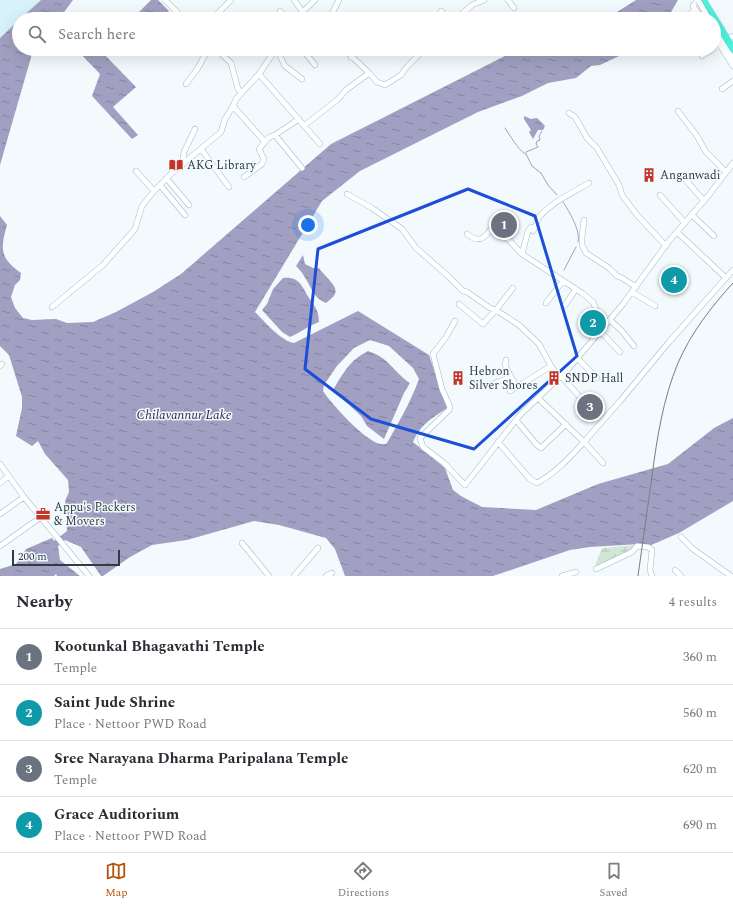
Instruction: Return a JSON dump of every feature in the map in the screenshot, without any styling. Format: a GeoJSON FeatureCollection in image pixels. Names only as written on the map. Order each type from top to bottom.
{"type":"FeatureCollection","features":[{"type":"Feature","properties":{"kind":"highway"},"geometry":{"type":"LineString","coordinates":[[704,0],[711,12]]}},
{"type":"Feature","properties":{"kind":"highway"},"geometry":{"type":"LineString","coordinates":[[721,29],[733,49]]}},
{"type":"Feature","properties":{"kind":"street"},"geometry":{"type":"LineString","coordinates":[[165,0],[177,12]]}},
{"type":"Feature","properties":{"kind":"street"},"geometry":{"type":"LineString","coordinates":[[219,12],[232,0]]}},
{"type":"Feature","properties":{"kind":"street"},"geometry":{"type":"LineString","coordinates":[[294,0],[302,11],[315,0]]}},
{"type":"Feature","properties":{"kind":"street"},"geometry":{"type":"LineString","coordinates":[[333,12],[339,0]]}},
{"type":"Feature","properties":{"kind":"street"},"geometry":{"type":"LineString","coordinates":[[463,12],[472,4],[484,0]]}},
{"type":"Feature","properties":{"kind":"street"},"geometry":{"type":"LineString","coordinates":[[508,0],[514,8]]}},
{"type":"Feature","properties":{"kind":"street"},"geometry":{"type":"LineString","coordinates":[[692,12],[698,0],[705,12]]}},
{"type":"Feature","properties":{"kind":"street"},"geometry":{"type":"LineString","coordinates":[[721,39],[733,59]]}},
{"type":"Feature","properties":{"kind":"street"},"geometry":{"type":"LineString","coordinates":[[721,53],[733,66]]}},
{"type":"Feature","properties":{"kind":"street"},"geometry":{"type":"LineString","coordinates":[[186,84],[198,68],[204,56]]}},
{"type":"Feature","properties":{"kind":"street"},"geometry":{"type":"LineString","coordinates":[[224,56],[231,63],[238,89],[242,93]]}},
{"type":"Feature","properties":{"kind":"street"},"geometry":{"type":"LineString","coordinates":[[52,307],[108,259],[135,229],[142,206],[166,179],[220,132],[225,119],[234,106],[236,99],[259,74],[272,56]]}},
{"type":"Feature","properties":{"kind":"street"},"geometry":{"type":"LineString","coordinates":[[278,56],[285,66],[302,78]]}},
{"type":"Feature","properties":{"kind":"street"},"geometry":{"type":"LineString","coordinates":[[308,56],[315,65]]}},
{"type":"Feature","properties":{"kind":"street"},"geometry":{"type":"LineString","coordinates":[[351,57],[381,85],[387,84],[401,76],[417,56]]}},
{"type":"Feature","properties":{"kind":"street"},"geometry":{"type":"LineString","coordinates":[[305,125],[337,100],[346,90],[369,73]]}},
{"type":"Feature","properties":{"kind":"street"},"geometry":{"type":"LineString","coordinates":[[259,74],[299,118],[320,144]]}},
{"type":"Feature","properties":{"kind":"street"},"geometry":{"type":"LineString","coordinates":[[722,89],[733,82]]}},
{"type":"Feature","properties":{"kind":"street"},"geometry":{"type":"LineString","coordinates":[[234,106],[265,142]]}},
{"type":"Feature","properties":{"kind":"street"},"geometry":{"type":"LineString","coordinates":[[678,111],[697,136],[706,152],[726,172]]}},
{"type":"Feature","properties":{"kind":"street"},"geometry":{"type":"LineString","coordinates":[[569,113],[575,117],[586,138],[597,148],[619,185],[622,195],[637,215],[666,246]]}},
{"type":"Feature","properties":{"kind":"street"},"geometry":{"type":"LineString","coordinates":[[244,177],[264,162],[264,158],[259,149],[266,139],[272,135],[275,135],[299,118]]}},
{"type":"Feature","properties":{"kind":"street"},"geometry":{"type":"LineString","coordinates":[[182,165],[184,152],[195,129]]}},
{"type":"Feature","properties":{"kind":"street"},"geometry":{"type":"LineString","coordinates":[[275,135],[302,168]]}},
{"type":"Feature","properties":{"kind":"street"},"geometry":{"type":"LineString","coordinates":[[201,149],[229,187]]}},
{"type":"Feature","properties":{"kind":"street"},"geometry":{"type":"LineString","coordinates":[[455,320],[446,337],[432,354],[442,389],[450,407],[449,410],[420,438],[423,447],[444,463],[465,485],[516,420],[560,377],[610,320],[666,246],[704,201],[733,163]]}},
{"type":"Feature","properties":{"kind":"street"},"geometry":{"type":"LineString","coordinates":[[136,171],[154,191]]}},
{"type":"Feature","properties":{"kind":"street"},"geometry":{"type":"LineString","coordinates":[[684,178],[704,201]]}},
{"type":"Feature","properties":{"kind":"street"},"geometry":{"type":"LineString","coordinates":[[166,179],[189,205]]}},
{"type":"Feature","properties":{"kind":"street"},"geometry":{"type":"LineString","coordinates":[[522,254],[529,228],[531,227],[533,231],[534,230],[538,218],[555,204],[589,183]]}},
{"type":"Feature","properties":{"kind":"street"},"geometry":{"type":"LineString","coordinates":[[160,185],[185,215]]}},
{"type":"Feature","properties":{"kind":"street"},"geometry":{"type":"LineString","coordinates":[[347,194],[372,208],[402,229],[416,248],[463,291],[519,325],[539,344],[551,366],[579,396]]}},
{"type":"Feature","properties":{"kind":"street"},"geometry":{"type":"LineString","coordinates":[[660,195],[685,223]]}},
{"type":"Feature","properties":{"kind":"street"},"geometry":{"type":"LineString","coordinates":[[692,214],[714,236]]}},
{"type":"Feature","properties":{"kind":"street"},"geometry":{"type":"LineString","coordinates":[[584,220],[582,245],[586,253],[593,259],[609,268],[655,306]]}},
{"type":"Feature","properties":{"kind":"street"},"geometry":{"type":"LineString","coordinates":[[504,235],[513,223]]}},
{"type":"Feature","properties":{"kind":"street"},"geometry":{"type":"LineString","coordinates":[[467,234],[472,238],[477,239],[486,236],[491,229],[495,229],[504,235],[522,254],[576,289],[593,302],[602,323],[605,325]]}},
{"type":"Feature","properties":{"kind":"street"},"geometry":{"type":"LineString","coordinates":[[677,232],[726,278]]}},
{"type":"Feature","properties":{"kind":"street"},"geometry":{"type":"LineString","coordinates":[[498,442],[530,480],[537,483],[544,480],[563,464],[584,442],[669,342],[733,270]]}},
{"type":"Feature","properties":{"kind":"street"},"geometry":{"type":"LineString","coordinates":[[546,303],[562,281]]}},
{"type":"Feature","properties":{"kind":"street"},"geometry":{"type":"LineString","coordinates":[[459,304],[484,324],[513,288]]}},
{"type":"Feature","properties":{"kind":"street"},"geometry":{"type":"LineString","coordinates":[[565,305],[576,289]]}},
{"type":"Feature","properties":{"kind":"street"},"geometry":{"type":"LineString","coordinates":[[610,320],[621,330],[634,346]]}},
{"type":"Feature","properties":{"kind":"street"},"geometry":{"type":"LineString","coordinates":[[600,331],[620,352]]}},
{"type":"Feature","properties":{"kind":"street"},"geometry":{"type":"LineString","coordinates":[[577,358],[597,378]]}},
{"type":"Feature","properties":{"kind":"street"},"geometry":{"type":"LineString","coordinates":[[506,360],[505,365],[517,387]]}},
{"type":"Feature","properties":{"kind":"street"},"geometry":{"type":"LineString","coordinates":[[510,391],[551,366]]}},
{"type":"Feature","properties":{"kind":"street"},"geometry":{"type":"LineString","coordinates":[[490,385],[512,377]]}},
{"type":"Feature","properties":{"kind":"street"},"geometry":{"type":"LineString","coordinates":[[538,398],[584,442],[603,463]]}},
{"type":"Feature","properties":{"kind":"street"},"geometry":{"type":"LineString","coordinates":[[516,420],[541,448],[566,424]]}},
{"type":"Feature","properties":{"kind":"street"},"geometry":{"type":"LineString","coordinates":[[0,464],[24,497],[89,576]]}},
{"type":"Feature","properties":{"kind":"street"},"geometry":{"type":"LineString","coordinates":[[0,483],[9,476]]}},
{"type":"Feature","properties":{"kind":"street"},"geometry":{"type":"LineString","coordinates":[[0,514],[24,497]]}},
{"type":"Feature","properties":{"kind":"street"},"geometry":{"type":"LineString","coordinates":[[0,546],[40,517]]}},
{"type":"Feature","properties":{"kind":"street"},"geometry":{"type":"LineString","coordinates":[[681,537],[693,549],[731,576]]}},
{"type":"Feature","properties":{"kind":"street"},"geometry":{"type":"LineString","coordinates":[[242,543],[269,576]]}},
{"type":"Feature","properties":{"kind":"street"},"geometry":{"type":"LineString","coordinates":[[596,570],[632,552],[637,546],[648,547],[652,550],[650,570],[652,576]]}},
{"type":"Feature","properties":{"kind":"street"},"geometry":{"type":"LineString","coordinates":[[294,576],[318,548]]}},
{"type":"Feature","properties":{"kind":"street"},"geometry":{"type":"LineString","coordinates":[[675,570],[681,576]]}},
{"type":"Feature","properties":{"kind":"street"},"geometry":{"type":"LineString","coordinates":[[562,576],[576,572]]}},
{"type":"Feature","properties":{"kind":"street"},"geometry":{"type":"LineString","coordinates":[[326,576],[332,573]]}},
{"type":"Feature","properties":{"kind":"highlighted area"},"geometry":{"type":"Polygon","coordinates":[[[468,189],[535,216],[577,356],[474,449],[371,419],[305,369],[318,249],[468,189]]]}},
{"type":"Feature","properties":{"kind":"shaded area"},"geometry":{"type":"Polygon","coordinates":[[[0,0],[41,0],[28,12],[12,12],[12,27],[0,38],[0,0]]]}},
{"type":"Feature","properties":{"kind":"green space"},"geometry":{"type":"Polygon","coordinates":[[[637,545],[631,551],[597,568],[595,566],[602,548],[637,545]]]}},
{"type":"Feature","properties":{"kind":"water"},"geometry":{"type":"Polygon","coordinates":[[[41,0],[73,0],[64,12],[28,12],[41,0]]]}},
{"type":"Feature","properties":{"kind":"water"},"geometry":{"type":"Polygon","coordinates":[[[151,0],[158,0],[169,11],[168,12],[139,12],[151,0]]]}},
{"type":"Feature","properties":{"kind":"water"},"geometry":{"type":"Polygon","coordinates":[[[636,0],[678,0],[671,12],[617,12],[636,0]]]}},
{"type":"Feature","properties":{"kind":"water"},"geometry":{"type":"Polygon","coordinates":[[[12,27],[12,56],[31,56],[0,165],[0,38],[12,27]]]}},
{"type":"Feature","properties":{"kind":"water"},"geometry":{"type":"Polygon","coordinates":[[[83,56],[106,56],[136,87],[113,107],[138,135],[132,139],[92,96],[100,74],[83,56]]]}},
{"type":"Feature","properties":{"kind":"water","name":"Chilavannur Lake"},"geometry":{"type":"Polygon","coordinates":[[[505,56],[619,56],[600,65],[591,66],[576,78],[548,83],[522,96],[478,112],[360,171],[322,201],[255,312],[278,335],[294,343],[358,311],[429,355],[447,408],[423,426],[413,442],[445,468],[453,490],[482,507],[536,510],[598,484],[668,464],[714,428],[733,418],[733,501],[679,533],[649,546],[640,544],[590,547],[570,550],[493,576],[345,576],[335,549],[326,538],[279,525],[254,521],[187,540],[152,545],[130,557],[103,576],[101,576],[81,547],[65,540],[58,546],[60,560],[80,576],[57,576],[56,574],[54,576],[0,576],[0,569],[16,564],[26,549],[52,538],[54,541],[67,531],[65,501],[69,492],[68,480],[45,454],[38,441],[32,446],[16,436],[22,408],[22,397],[9,355],[0,346],[0,216],[7,225],[3,241],[5,258],[21,273],[20,280],[15,285],[11,297],[15,308],[23,318],[32,320],[56,319],[67,323],[93,322],[116,312],[153,292],[181,274],[331,144],[505,56]],[[370,340],[354,348],[337,366],[324,385],[323,391],[343,415],[363,434],[372,441],[381,444],[387,443],[409,403],[419,379],[413,368],[389,346],[370,340]]]}},
{"type":"Feature","properties":{"kind":"water"},"geometry":{"type":"Polygon","coordinates":[[[524,116],[531,119],[537,118],[545,126],[543,130],[538,130],[533,139],[529,132],[531,130],[524,119],[524,116]]]}},
{"type":"Feature","properties":{"kind":"water"},"geometry":{"type":"Polygon","coordinates":[[[303,255],[305,264],[313,268],[319,268],[335,288],[335,294],[326,303],[315,295],[296,266],[303,255]]]}},
{"type":"Feature","properties":{"kind":"water"},"geometry":{"type":"Polygon","coordinates":[[[283,278],[293,279],[300,283],[315,306],[319,318],[319,322],[290,337],[282,332],[262,310],[267,304],[273,289],[283,278]]]}},
{"type":"Feature","properties":{"kind":"water"},"geometry":{"type":"Polygon","coordinates":[[[368,351],[381,357],[410,383],[404,393],[384,439],[367,426],[361,416],[333,390],[351,363],[368,351]]]}},
{"type":"Feature","properties":{"kind":"waterway"},"geometry":{"type":"LineString","coordinates":[[505,128],[517,146],[525,154]]}},
{"type":"Feature","properties":{"kind":"waterway"},"geometry":{"type":"LineString","coordinates":[[542,131],[539,136],[540,140],[537,141],[536,144],[538,147],[526,152],[526,154],[532,166],[541,173],[548,185],[557,195]]}},
{"type":"Feature","properties":{"kind":"waterway"},"geometry":{"type":"LineString","coordinates":[[563,202],[578,232],[578,242]]}},
{"type":"Feature","properties":{"kind":"waterway"},"geometry":{"type":"LineString","coordinates":[[564,270],[576,247]]}},
{"type":"Feature","properties":{"kind":"railway"},"geometry":{"type":"LineString","coordinates":[[638,576],[658,433],[668,390],[683,352],[695,331],[709,311],[733,283]]}},
{"type":"Feature","properties":{"kind":"place","name":"AKG Library"},"geometry":{"type":"Point","coordinates":[176,165]}},
{"type":"Feature","properties":{"kind":"place","name":"Anganwadi"},"geometry":{"type":"Point","coordinates":[649,175]}},
{"type":"Feature","properties":{"kind":"place","name":"Kootunkal Bhagavathi Temple"},"geometry":{"type":"Point","coordinates":[504,225]}},
{"type":"Feature","properties":{"kind":"place","name":"Grace Auditorium"},"geometry":{"type":"Point","coordinates":[674,280]}},
{"type":"Feature","properties":{"kind":"place","name":"Saint Jude Shrine"},"geometry":{"type":"Point","coordinates":[593,323]}},
{"type":"Feature","properties":{"kind":"place","name":"Hebron Silver Shores"},"geometry":{"type":"Point","coordinates":[458,378]}},
{"type":"Feature","properties":{"kind":"place","name":"SNDP Hall"},"geometry":{"type":"Point","coordinates":[554,378]}},
{"type":"Feature","properties":{"kind":"place","name":"Sree Narayana Dharma Paripalana Temple"},"geometry":{"type":"Point","coordinates":[590,407]}},
{"type":"Feature","properties":{"kind":"place","name":"Appu's Packers & Movers"},"geometry":{"type":"Point","coordinates":[43,514]}}]}
